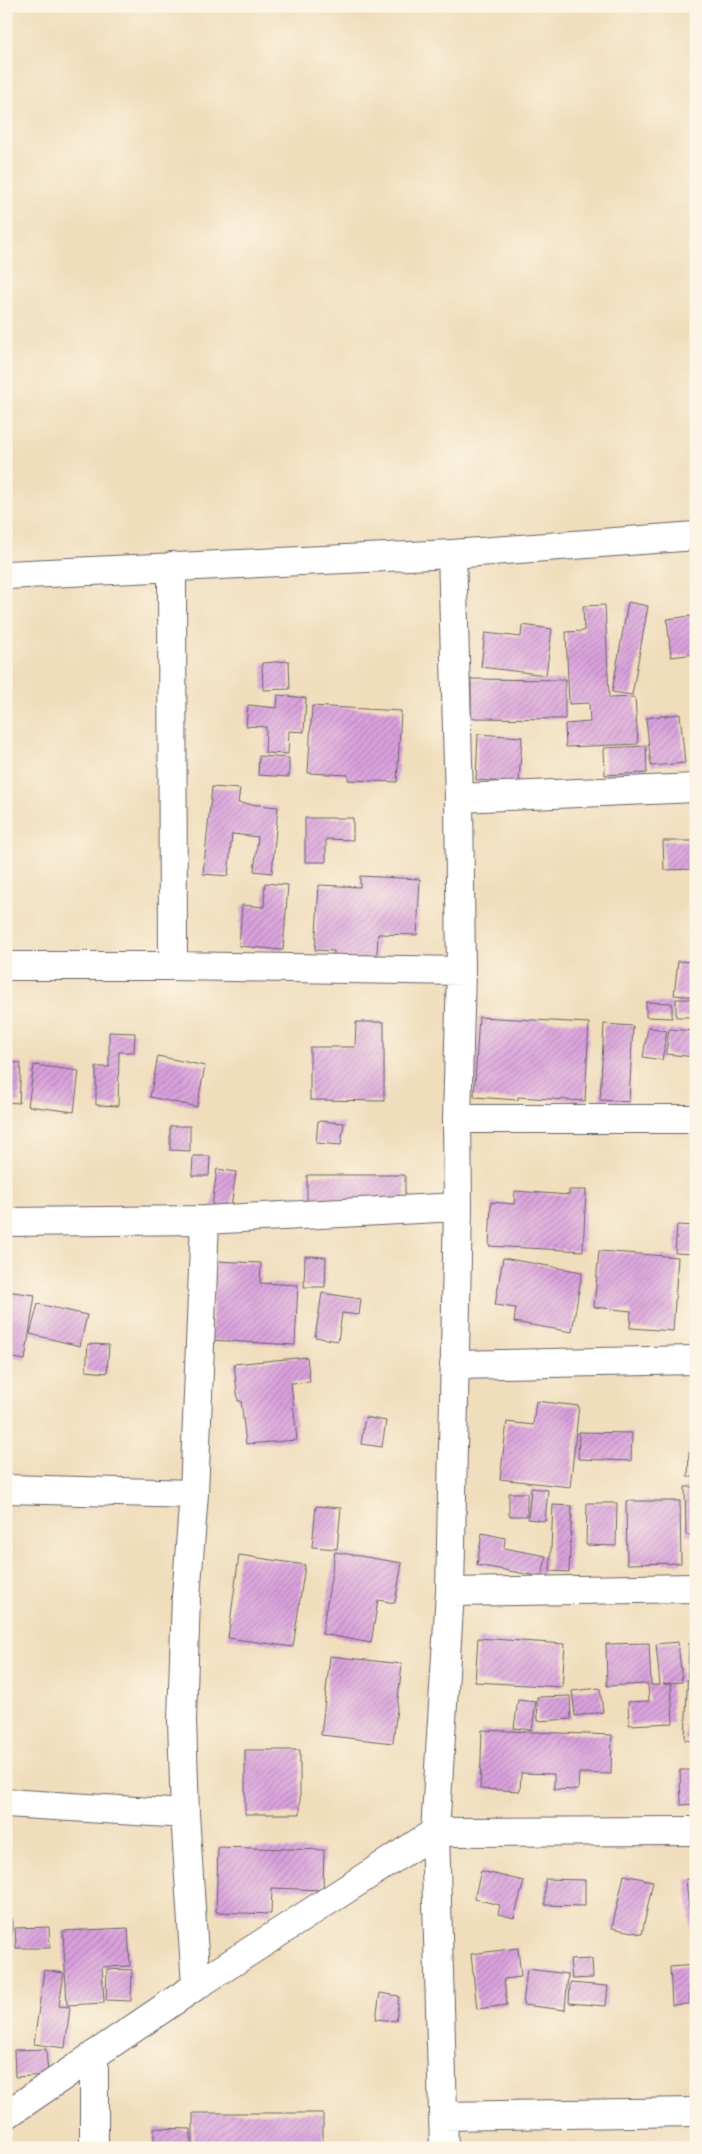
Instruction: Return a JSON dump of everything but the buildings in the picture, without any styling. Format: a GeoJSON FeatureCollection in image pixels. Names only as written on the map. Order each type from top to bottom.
{"type":"FeatureCollection","features":[{"type":"Feature","properties":{"kind":"street"},"geometry":{"type":"LineString","coordinates":[[6,575],[452,554],[696,536]]}},
{"type":"Feature","properties":{"kind":"street"},"geometry":{"type":"LineString","coordinates":[[444,2148],[435,1832],[450,1592],[461,971],[459,798],[452,554]]}},
{"type":"Feature","properties":{"kind":"street"},"geometry":{"type":"LineString","coordinates":[[172,566],[173,966]]}},
{"type":"Feature","properties":{"kind":"street"},"geometry":{"type":"LineString","coordinates":[[459,798],[696,788]]}},
{"type":"Feature","properties":{"kind":"street"},"geometry":{"type":"LineString","coordinates":[[6,966],[173,966],[461,971]]}},
{"type":"Feature","properties":{"kind":"street"},"geometry":{"type":"LineString","coordinates":[[457,1119],[696,1119]]}},
{"type":"Feature","properties":{"kind":"street"},"geometry":{"type":"LineString","coordinates":[[6,1222],[205,1220],[458,1207]]}},
{"type":"Feature","properties":{"kind":"street"},"geometry":{"type":"LineString","coordinates":[[196,1986],[185,1814],[183,1711],[186,1597],[194,1494],[205,1220]]}},
{"type":"Feature","properties":{"kind":"street"},"geometry":{"type":"LineString","coordinates":[[454,1365],[696,1360]]}},
{"type":"Feature","properties":{"kind":"street"},"geometry":{"type":"LineString","coordinates":[[6,1489],[194,1494]]}},
{"type":"Feature","properties":{"kind":"street"},"geometry":{"type":"LineString","coordinates":[[450,1592],[696,1588]]}},
{"type":"Feature","properties":{"kind":"street"},"geometry":{"type":"LineString","coordinates":[[6,1803],[185,1814]]}},
{"type":"Feature","properties":{"kind":"street"},"geometry":{"type":"LineString","coordinates":[[6,2115],[196,1986],[435,1832],[696,1831]]}},
{"type":"Feature","properties":{"kind":"street"},"geometry":{"type":"LineString","coordinates":[[94,2055],[94,2148]]}},
{"type":"Feature","properties":{"kind":"street"},"geometry":{"type":"LineString","coordinates":[[444,2116],[696,2112]]}}]}
